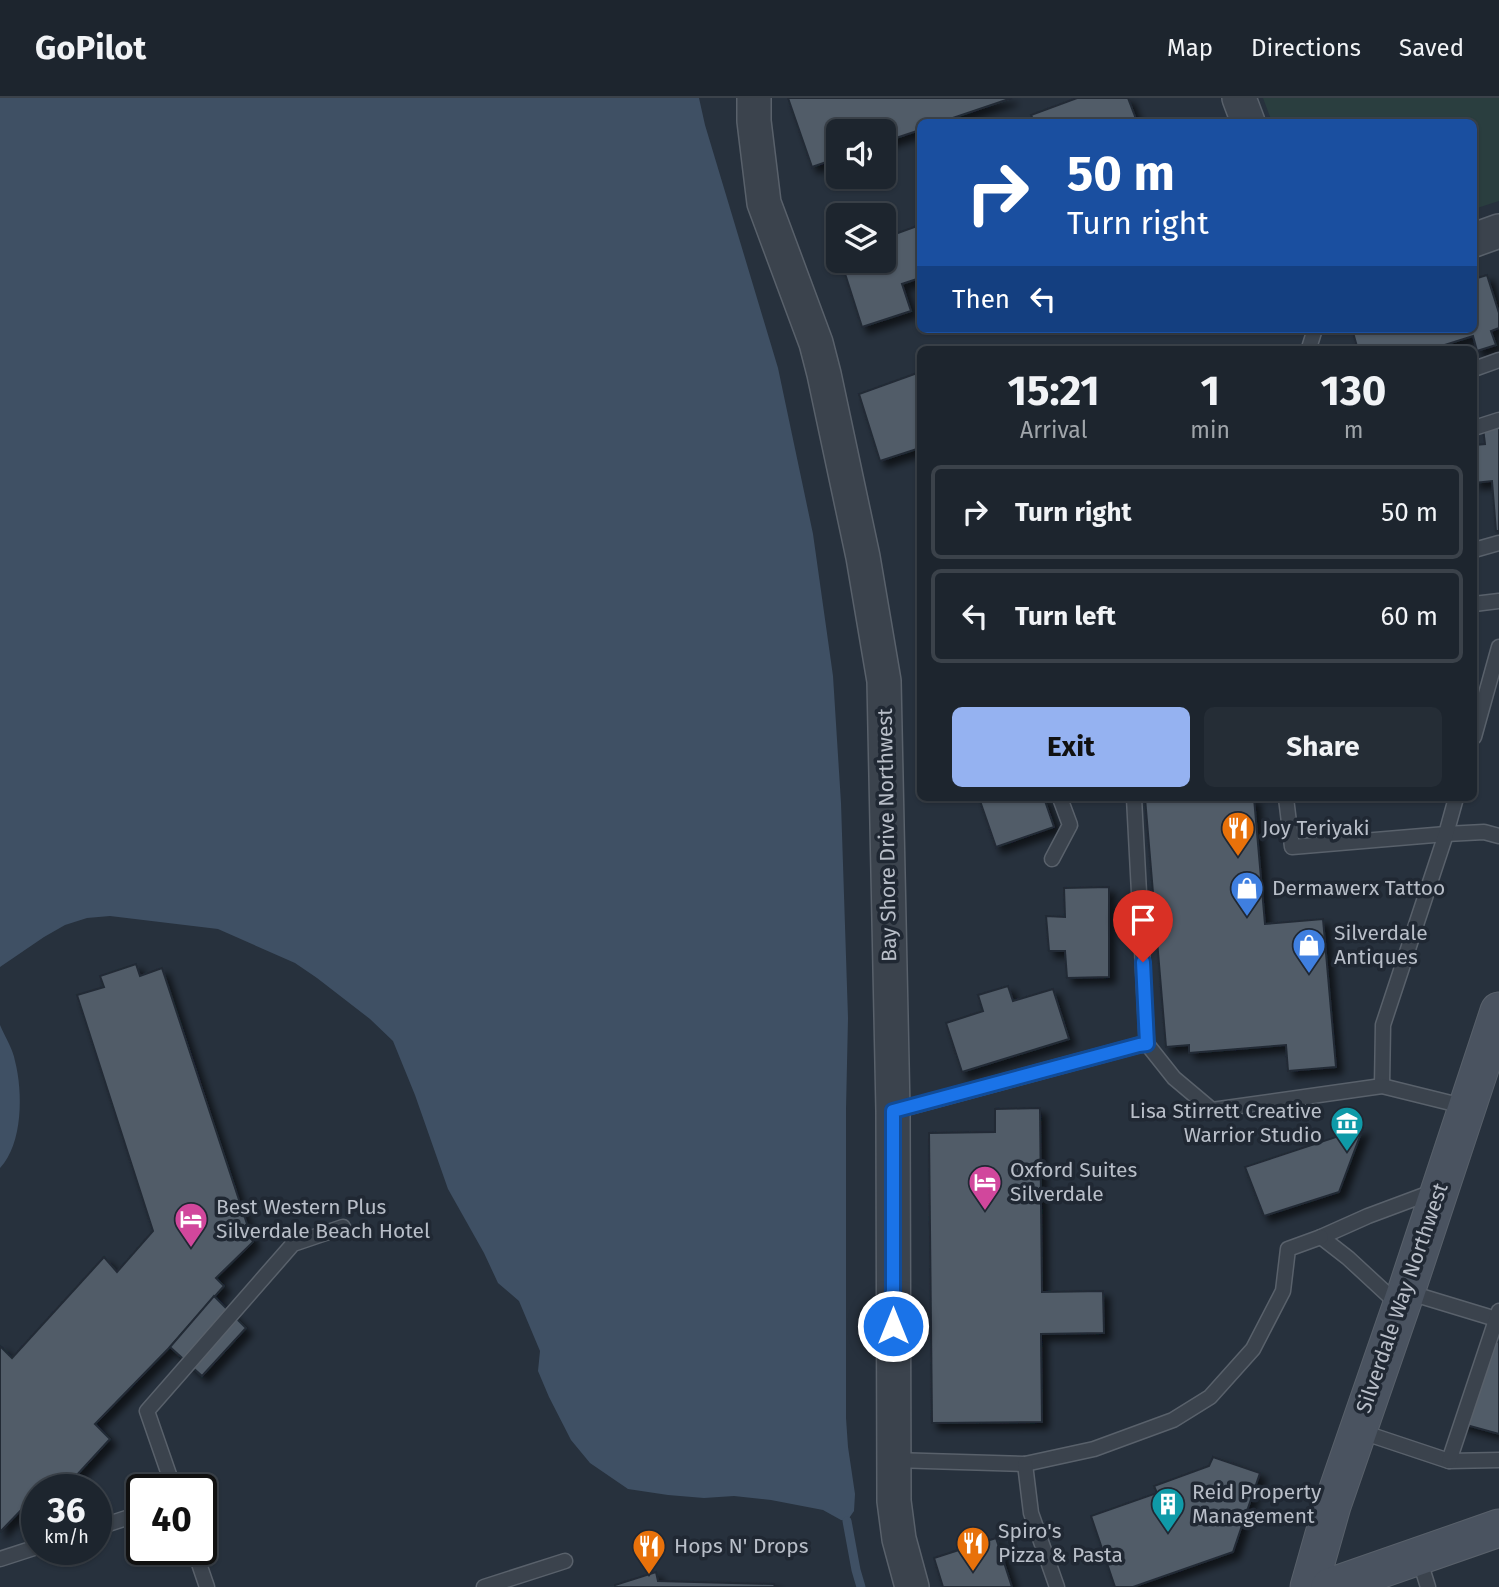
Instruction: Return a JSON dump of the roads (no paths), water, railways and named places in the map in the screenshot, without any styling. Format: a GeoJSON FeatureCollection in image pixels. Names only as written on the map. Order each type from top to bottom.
{"type":"FeatureCollection","features":[{"type":"Feature","properties":{"kind":"main road","name":"Silverdale Way Northwest"},"geometry":{"type":"LineString","coordinates":[[1309,1587],[1332,1506],[1499,1011]]}},
{"type":"Feature","properties":{"kind":"main road"},"geometry":{"type":"LineString","coordinates":[[1330,1587],[1423,1572],[1499,1528]]}},
{"type":"Feature","properties":{"kind":"street","name":"Bay Shore Drive Northwest"},"geometry":{"type":"LineString","coordinates":[[754,98],[754,121],[764,203],[816,343],[824,374],[863,557],[884,681],[893,1111],[894,1501],[899,1539],[912,1587]]}},
{"type":"Feature","properties":{"kind":"street"},"geometry":{"type":"LineString","coordinates":[[1239,98],[1247,119]]}},
{"type":"Feature","properties":{"kind":"street"},"geometry":{"type":"LineString","coordinates":[[1477,239],[1499,231]]}},
{"type":"Feature","properties":{"kind":"lane"},"geometry":{"type":"LineString","coordinates":[[1477,368],[1499,360]]}},
{"type":"Feature","properties":{"kind":"lane"},"geometry":{"type":"LineString","coordinates":[[1477,427],[1499,420]]}},
{"type":"Feature","properties":{"kind":"lane"},"geometry":{"type":"LineString","coordinates":[[1477,549],[1499,543]]}},
{"type":"Feature","properties":{"kind":"lane"},"geometry":{"type":"LineString","coordinates":[[1477,604],[1499,601]]}},
{"type":"Feature","properties":{"kind":"lane"},"geometry":{"type":"LineString","coordinates":[[1477,726],[1499,647]]}},
{"type":"Feature","properties":{"kind":"lane"},"geometry":{"type":"LineString","coordinates":[[1052,859],[1070,825],[1061,801]]}},
{"type":"Feature","properties":{"kind":"lane"},"geometry":{"type":"LineString","coordinates":[[1134,801],[1147,1044],[1174,1078],[1212,1110],[1382,1086],[1467,1107]]}},
{"type":"Feature","properties":{"kind":"lane"},"geometry":{"type":"LineString","coordinates":[[1286,801],[1292,847],[1446,834],[1484,832],[1499,836]]}},
{"type":"Feature","properties":{"kind":"lane"},"geometry":{"type":"LineString","coordinates":[[1382,1086],[1383,1025],[1455,801]]}},
{"type":"Feature","properties":{"kind":"lane"},"geometry":{"type":"LineString","coordinates":[[893,1111],[1147,1044]]}},
{"type":"Feature","properties":{"kind":"lane"},"geometry":{"type":"LineString","coordinates":[[893,1460],[1025,1464],[1094,1449],[1173,1420],[1210,1397],[1253,1349],[1283,1291],[1288,1249],[1440,1189]]}},
{"type":"Feature","properties":{"kind":"lane"},"geometry":{"type":"LineString","coordinates":[[169,1474],[147,1411],[293,1244],[343,1227]]}},
{"type":"Feature","properties":{"kind":"lane"},"geometry":{"type":"LineString","coordinates":[[1321,1237],[1403,1299],[1498,1315],[1449,1461]]}},
{"type":"Feature","properties":{"kind":"lane"},"geometry":{"type":"LineString","coordinates":[[1358,1431],[1449,1461],[1499,1460]]}},
{"type":"Feature","properties":{"kind":"lane"},"geometry":{"type":"LineString","coordinates":[[1025,1464],[1031,1513],[1057,1587]]}},
{"type":"Feature","properties":{"kind":"lane"},"geometry":{"type":"LineString","coordinates":[[0,1559],[21,1552]]}},
{"type":"Feature","properties":{"kind":"lane"},"geometry":{"type":"LineString","coordinates":[[484,1587],[565,1562]]}},
{"type":"Feature","properties":{"kind":"lane"},"geometry":{"type":"LineString","coordinates":[[199,1565],[207,1587]]}},
{"type":"Feature","properties":{"kind":"water"},"geometry":{"type":"Polygon","coordinates":[[[0,98],[699,98],[778,368],[813,534],[833,676],[841,803],[848,1018],[846,1418],[855,1494],[854,1511],[847,1521],[823,1510],[771,1500],[734,1496],[704,1498],[628,1489],[590,1463],[571,1440],[549,1397],[538,1371],[540,1351],[519,1301],[498,1283],[448,1189],[393,1041],[370,1019],[295,963],[218,929],[110,916],[87,918],[65,925],[0,967],[0,98]]]}},
{"type":"Feature","properties":{"kind":"water"},"geometry":{"type":"Polygon","coordinates":[[[0,1025],[14,1057],[20,1102],[13,1146],[0,1168],[0,1025]]]}},
{"type":"Feature","properties":{"kind":"waterway"},"geometry":{"type":"LineString","coordinates":[[847,1521],[861,1587]]}},
{"type":"Feature","properties":{"kind":"place","name":"Joy Teriyaki"},"geometry":{"type":"Point","coordinates":[1238,858]}},
{"type":"Feature","properties":{"kind":"place","name":"Dermawerx Tattoo"},"geometry":{"type":"Point","coordinates":[1247,918]}},
{"type":"Feature","properties":{"kind":"place","name":"Silverdale Antiques"},"geometry":{"type":"Point","coordinates":[1309,975]}},
{"type":"Feature","properties":{"kind":"place","name":"Lisa Stirrett Creative Warrior Studio"},"geometry":{"type":"Point","coordinates":[1347,1153]}},
{"type":"Feature","properties":{"kind":"place","name":"Oxford Suites Silverdale"},"geometry":{"type":"Point","coordinates":[985,1212]}},
{"type":"Feature","properties":{"kind":"place","name":"Best Western Plus Silverdale Beach Hotel"},"geometry":{"type":"Point","coordinates":[191,1249]}},
{"type":"Feature","properties":{"kind":"place","name":"Reid Property Management"},"geometry":{"type":"Point","coordinates":[1168,1534]}},
{"type":"Feature","properties":{"kind":"place","name":"Spiro's Pizza & Pasta"},"geometry":{"type":"Point","coordinates":[973,1573]}},
{"type":"Feature","properties":{"kind":"place","name":"Hops N' Drops"},"geometry":{"type":"Point","coordinates":[649,1576]}}]}
